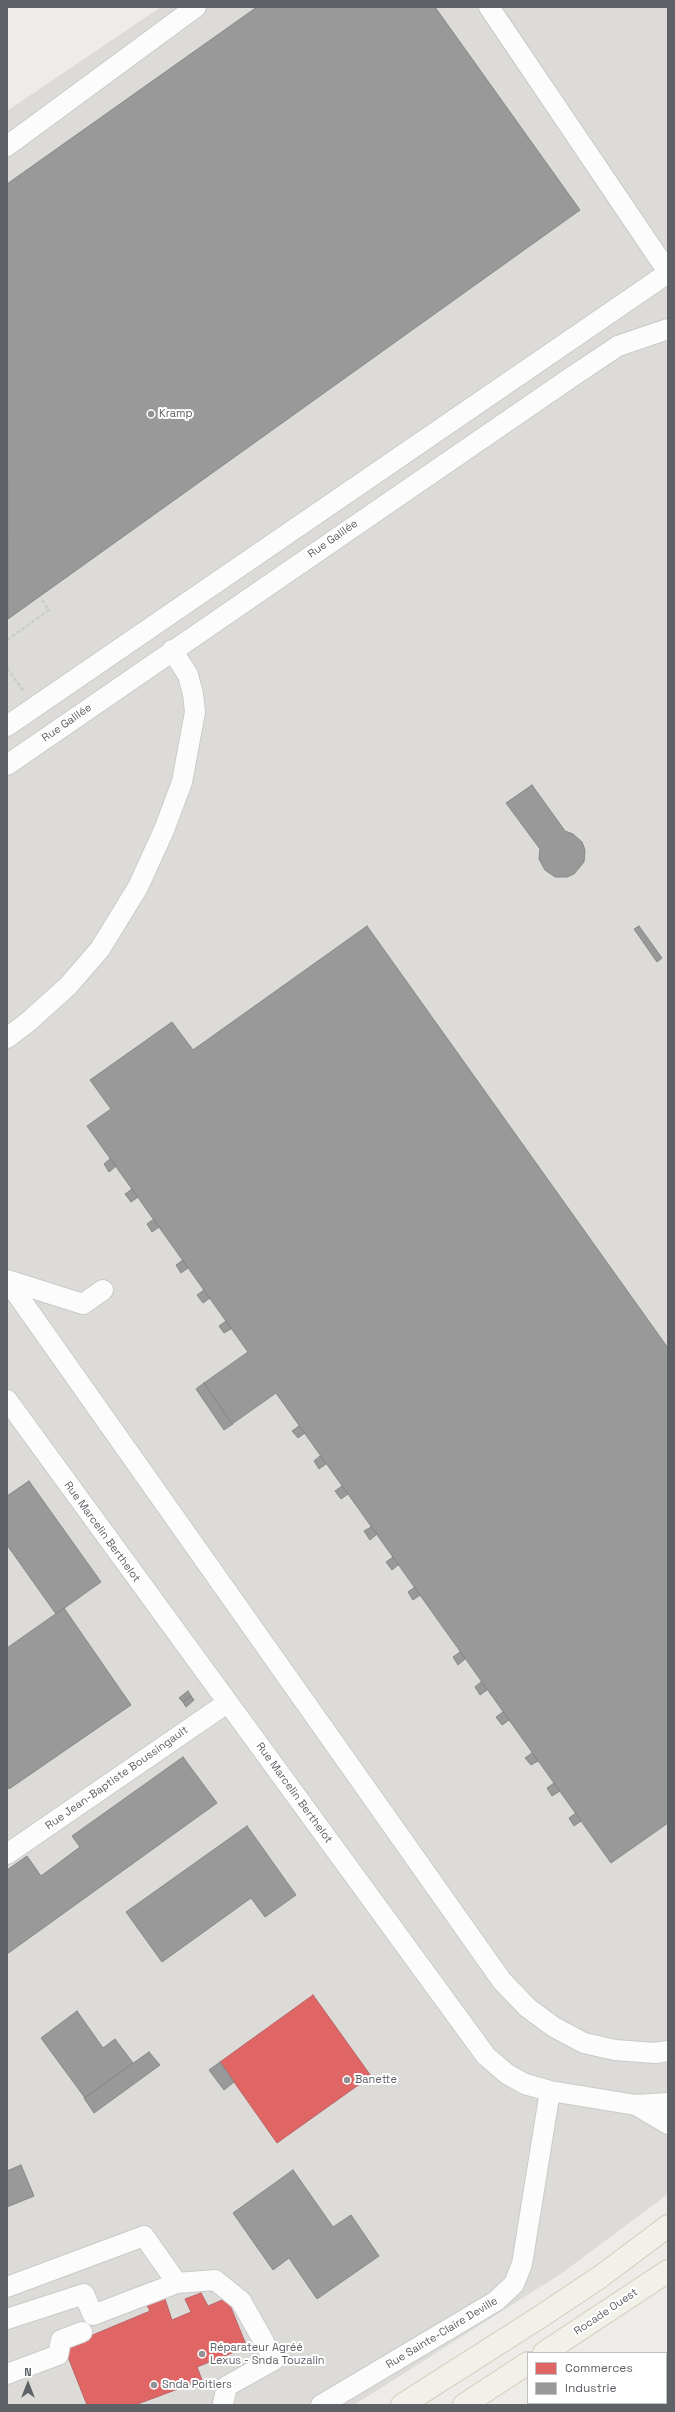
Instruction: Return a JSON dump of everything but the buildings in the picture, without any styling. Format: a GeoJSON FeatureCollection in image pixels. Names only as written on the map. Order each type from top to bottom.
{"type":"FeatureCollection","features":[{"type":"Feature","properties":{"kind":"main road"},"geometry":{"type":"LineString","coordinates":[[402,2405],[540,2317],[600,2276],[668,2226]]}},
{"type":"Feature","properties":{"kind":"main road","name":"Rocade Ouest"},"geometry":{"type":"LineString","coordinates":[[546,2352],[668,2271]]}},
{"type":"Feature","properties":{"kind":"main road"},"geometry":{"type":"LineString","coordinates":[[464,2405],[527,2364]]}},
{"type":"Feature","properties":{"kind":"street"},"geometry":{"type":"LineString","coordinates":[[7,146],[196,7]]}},
{"type":"Feature","properties":{"kind":"street"},"geometry":{"type":"LineString","coordinates":[[7,726],[668,273],[489,7]]}},
{"type":"Feature","properties":{"kind":"street","name":"Rue Galilée"},"geometry":{"type":"LineString","coordinates":[[7,765],[572,376],[618,346],[668,329]]}},
{"type":"Feature","properties":{"kind":"street"},"geometry":{"type":"LineString","coordinates":[[7,1038],[28,1022],[68,986],[100,949],[138,887],[164,830],[182,782],[195,712],[193,694],[188,675],[172,650]]}},
{"type":"Feature","properties":{"kind":"street"},"geometry":{"type":"LineString","coordinates":[[7,1280],[83,1304],[103,1290]]}},
{"type":"Feature","properties":{"kind":"street"},"geometry":{"type":"LineString","coordinates":[[7,1280],[502,1981],[528,2008],[554,2027],[584,2043],[616,2050],[655,2053],[668,2051]]}},
{"type":"Feature","properties":{"kind":"street","name":"Rue Marcelin Berthelot"},"geometry":{"type":"LineString","coordinates":[[7,1400],[226,1703],[486,2056],[507,2074],[525,2084],[550,2091],[636,2105],[668,2103]]}},
{"type":"Feature","properties":{"kind":"street","name":"Rue Jean-Baptiste Boussingault"},"geometry":{"type":"LineString","coordinates":[[7,1854],[226,1703]]}},
{"type":"Feature","properties":{"kind":"street","name":"Rue Sainte-Claire Deville"},"geometry":{"type":"LineString","coordinates":[[321,2405],[496,2301],[514,2284],[523,2256],[550,2091]]}},
{"type":"Feature","properties":{"kind":"street","name":"Rue Marcelin Berthelot"},"geometry":{"type":"LineString","coordinates":[[636,2105],[668,2124]]}},
{"type":"Feature","properties":{"kind":"street"},"geometry":{"type":"LineString","coordinates":[[7,2287],[144,2236],[177,2283]]}},
{"type":"Feature","properties":{"kind":"street"},"geometry":{"type":"LineString","coordinates":[[7,2319],[84,2294],[93,2315],[177,2283],[215,2280],[241,2301],[274,2360],[227,2386],[223,2405]]}},
{"type":"Feature","properties":{"kind":"street"},"geometry":{"type":"LineString","coordinates":[[7,2374],[58,2355],[61,2340],[82,2332]]}},
{"type":"Feature","properties":{"kind":"path"},"geometry":{"type":"LineString","coordinates":[[7,640],[49,610],[40,597]]}},
{"type":"Feature","properties":{"kind":"path"},"geometry":{"type":"LineString","coordinates":[[7,668],[35,707]]}},
{"type":"Feature","properties":{"kind":"shaded area"},"geometry":{"type":"Polygon","coordinates":[[[161,7],[668,7],[668,2194],[562,2273],[354,2405],[7,2405],[7,111],[161,7]]]}},
{"type":"Feature","properties":{"kind":"place","name":"Kramp"},"geometry":{"type":"Point","coordinates":[151,414]}},
{"type":"Feature","properties":{"kind":"place","name":"Banette"},"geometry":{"type":"Point","coordinates":[347,2080]}},
{"type":"Feature","properties":{"kind":"place","name":"Réparateur Agréé Lexus - Snda Touzalin"},"geometry":{"type":"Point","coordinates":[202,2354]}},
{"type":"Feature","properties":{"kind":"place","name":"Snda Poitiers"},"geometry":{"type":"Point","coordinates":[154,2385]}}]}
